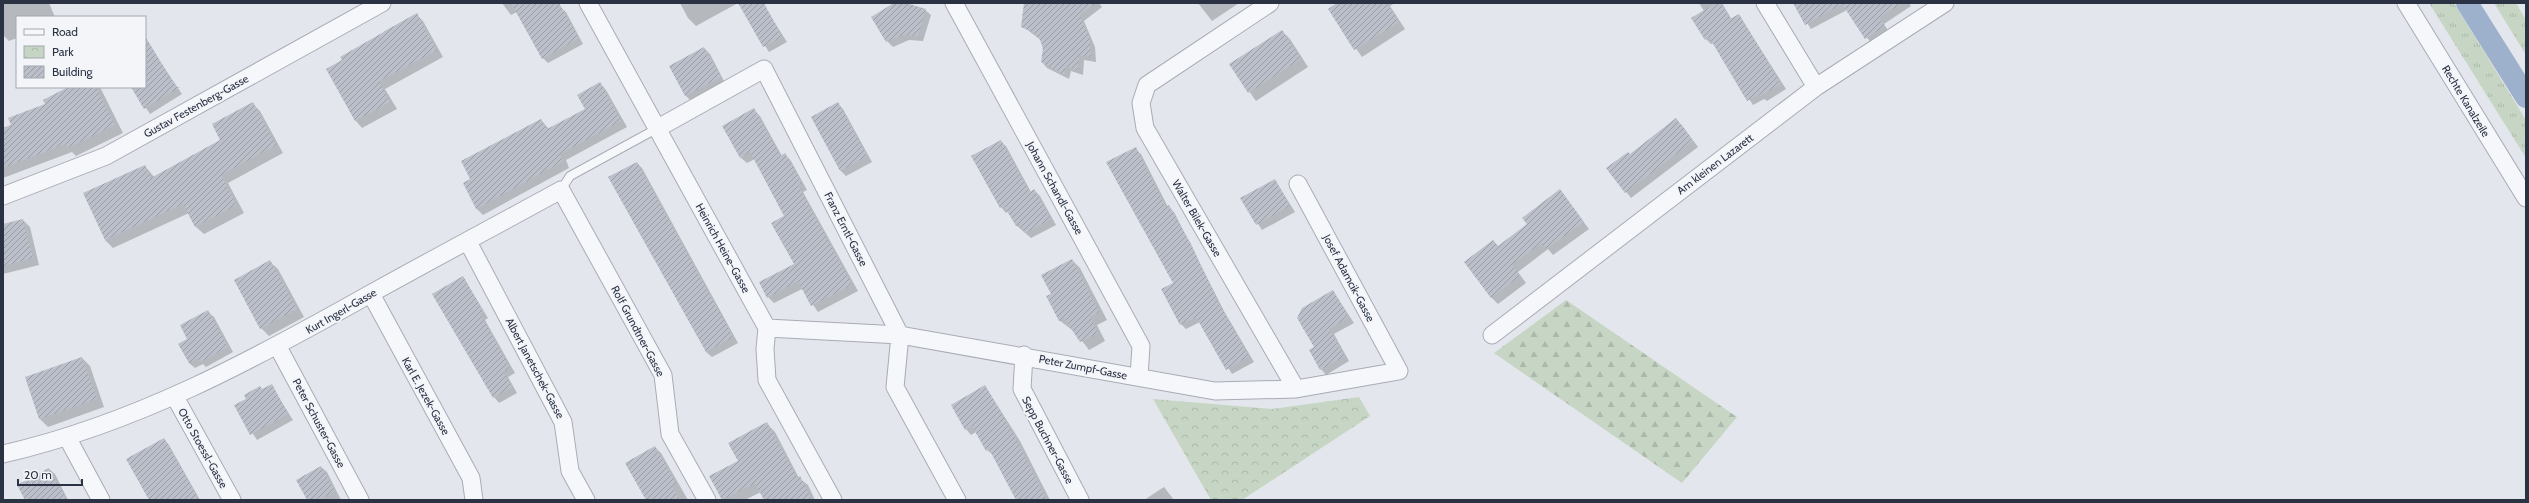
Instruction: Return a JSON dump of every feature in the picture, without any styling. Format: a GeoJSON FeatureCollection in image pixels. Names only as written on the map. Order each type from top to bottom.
{"type":"FeatureCollection","features":[{"type":"Feature","properties":{"kind":"street","name":"Gustav Festenberg-Gasse"},"geometry":{"type":"LineString","coordinates":[[3,196],[106,156],[382,3]]}},
{"type":"Feature","properties":{"kind":"street","name":"Heinrich Heine-Gasse"},"geometry":{"type":"LineString","coordinates":[[588,3],[767,328]]}},
{"type":"Feature","properties":{"kind":"street","name":"Johann Schandl-Gasse"},"geometry":{"type":"LineString","coordinates":[[954,3],[1141,346],[1139,377]]}},
{"type":"Feature","properties":{"kind":"street","name":"Walter Bilek-Gasse"},"geometry":{"type":"LineString","coordinates":[[1270,3],[1187,56],[1147,85],[1141,104],[1145,128],[1296,389]]}},
{"type":"Feature","properties":{"kind":"street"},"geometry":{"type":"LineString","coordinates":[[1765,3],[1816,87]]}},
{"type":"Feature","properties":{"kind":"street","name":"Am kleinen Lazarett"},"geometry":{"type":"LineString","coordinates":[[1492,334],[1816,87],[1945,3]]}},
{"type":"Feature","properties":{"kind":"street","name":"Rechte Kanalzeile"},"geometry":{"type":"LineString","coordinates":[[2406,3],[2526,198]]}},
{"type":"Feature","properties":{"kind":"street","name":"Franz Erntl-Gasse"},"geometry":{"type":"LineString","coordinates":[[658,128],[764,69],[900,335]]}},
{"type":"Feature","properties":{"kind":"street","name":"Josef Adamcik-Gasse"},"geometry":{"type":"LineString","coordinates":[[1298,184],[1399,371]]}},
{"type":"Feature","properties":{"kind":"street","name":"Kurt Ingerl-Gasse"},"geometry":{"type":"LineString","coordinates":[[3,454],[67,437],[175,397],[278,347],[371,294],[561,190]]}},
{"type":"Feature","properties":{"kind":"street","name":"Rolf Grundtner-Gasse"},"geometry":{"type":"LineString","coordinates":[[561,190],[663,375],[670,434],[707,500]]}},
{"type":"Feature","properties":{"kind":"street","name":"Albert Janetschek-Gasse"},"geometry":{"type":"LineString","coordinates":[[468,242],[563,422],[570,471],[586,500]]}},
{"type":"Feature","properties":{"kind":"street","name":"Karl E. Jezek-Gasse"},"geometry":{"type":"LineString","coordinates":[[371,294],[471,478],[474,500]]}},
{"type":"Feature","properties":{"kind":"street","name":"Peter Zumpf-Gasse"},"geometry":{"type":"LineString","coordinates":[[767,328],[900,335],[1024,355],[1215,391],[1296,389],[1399,371]]}},
{"type":"Feature","properties":{"kind":"street"},"geometry":{"type":"LineString","coordinates":[[767,328],[765,349],[767,380],[833,500]]}},
{"type":"Feature","properties":{"kind":"street"},"geometry":{"type":"LineString","coordinates":[[900,335],[895,387],[958,500]]}},
{"type":"Feature","properties":{"kind":"street","name":"Peter Schuster-Gasse"},"geometry":{"type":"LineString","coordinates":[[278,347],[360,500]]}},
{"type":"Feature","properties":{"kind":"street","name":"Sepp Buchner-Gasse"},"geometry":{"type":"LineString","coordinates":[[1024,355],[1022,389],[1080,500]]}},
{"type":"Feature","properties":{"kind":"street","name":"Otto Stoessl-Gasse"},"geometry":{"type":"LineString","coordinates":[[175,397],[232,500]]}},
{"type":"Feature","properties":{"kind":"street"},"geometry":{"type":"LineString","coordinates":[[67,437],[101,500]]}},
{"type":"Feature","properties":{"kind":"lane","name":"Kurt Ingerl-Gasse"},"geometry":{"type":"LineString","coordinates":[[561,190],[570,176],[658,128]]}},
{"type":"Feature","properties":{"kind":"green space"},"geometry":{"type":"Polygon","coordinates":[[[2429,3],[2454,3],[2526,120],[2526,158],[2429,3]]]}},
{"type":"Feature","properties":{"kind":"green space"},"geometry":{"type":"Polygon","coordinates":[[[2494,3],[2516,3],[2526,20],[2526,55],[2494,3]]]}},
{"type":"Feature","properties":{"kind":"green space"},"geometry":{"type":"Polygon","coordinates":[[[1566,300],[1737,417],[1682,483],[1494,353],[1566,300]]]}},
{"type":"Feature","properties":{"kind":"green space"},"geometry":{"type":"Polygon","coordinates":[[[1359,397],[1370,416],[1242,500],[1211,500],[1153,399],[1272,409],[1359,397]]]}},
{"type":"Feature","properties":{"kind":"building"},"geometry":{"type":"Polygon","coordinates":[[[511,3],[559,3],[579,38],[542,59],[511,3]]]}},
{"type":"Feature","properties":{"kind":"building"},"geometry":{"type":"Polygon","coordinates":[[[738,3],[764,3],[782,37],[763,47],[738,3]]]}},
{"type":"Feature","properties":{"kind":"building"},"geometry":{"type":"Polygon","coordinates":[[[894,3],[906,3],[926,9],[918,36],[903,35],[886,42],[871,17],[894,3]]]}},
{"type":"Feature","properties":{"kind":"building"},"geometry":{"type":"Polygon","coordinates":[[[1024,3],[1096,3],[1080,15],[1090,40],[1091,57],[1079,55],[1078,70],[1066,66],[1064,75],[1041,62],[1043,48],[1040,40],[1034,33],[1021,27],[1024,3]]]}},
{"type":"Feature","properties":{"kind":"building"},"geometry":{"type":"Polygon","coordinates":[[[1337,3],[1387,3],[1399,22],[1354,50],[1328,9],[1337,3]]]}},
{"type":"Feature","properties":{"kind":"building"},"geometry":{"type":"Polygon","coordinates":[[[1716,3],[1721,3],[1730,19],[1739,14],[1781,84],[1760,96],[1759,94],[1747,101],[1709,37],[1705,40],[1691,18],[1716,3]]]}},
{"type":"Feature","properties":{"kind":"building"},"geometry":{"type":"Polygon","coordinates":[[[1793,3],[1902,3],[1879,18],[1885,26],[1865,39],[1842,4],[1805,25],[1793,3]]]}},
{"type":"Feature","properties":{"kind":"building"},"geometry":{"type":"Polygon","coordinates":[[[417,13],[437,50],[379,81],[390,102],[355,121],[326,69],[342,60],[340,57],[417,13]]]}},
{"type":"Feature","properties":{"kind":"building"},"geometry":{"type":"Polygon","coordinates":[[[1282,30],[1301,59],[1248,93],[1229,64],[1282,30]]]}},
{"type":"Feature","properties":{"kind":"building"},"geometry":{"type":"Polygon","coordinates":[[[146,38],[176,87],[180,87],[144,109],[132,88],[146,88],[146,38]]]}},
{"type":"Feature","properties":{"kind":"building"},"geometry":{"type":"Polygon","coordinates":[[[704,47],[721,77],[685,96],[669,66],[704,47]]]}},
{"type":"Feature","properties":{"kind":"building"},"geometry":{"type":"Polygon","coordinates":[[[600,82],[621,121],[560,154],[564,161],[476,209],[463,183],[470,179],[461,161],[541,119],[547,129],[585,109],[577,95],[600,82]]]}},
{"type":"Feature","properties":{"kind":"building"},"geometry":{"type":"Polygon","coordinates":[[[66,88],[96,88],[115,125],[67,148],[65,144],[3,168],[3,128],[11,125],[8,118],[45,104],[43,100],[66,88]]]}},
{"type":"Feature","properties":{"kind":"building"},"geometry":{"type":"Polygon","coordinates":[[[253,102],[276,145],[221,175],[237,205],[195,227],[183,204],[105,240],[83,193],[145,165],[151,178],[220,140],[212,124],[253,102]]]}},
{"type":"Feature","properties":{"kind":"building"},"geometry":{"type":"Polygon","coordinates":[[[838,102],[867,156],[840,171],[811,117],[838,102]]]}},
{"type":"Feature","properties":{"kind":"building"},"geometry":{"type":"Polygon","coordinates":[[[754,108],[780,156],[785,153],[802,183],[798,185],[852,285],[811,306],[798,281],[767,298],[759,282],[794,264],[771,223],[784,216],[750,152],[740,158],[722,126],[754,108]]]}},
{"type":"Feature","properties":{"kind":"building"},"geometry":{"type":"Polygon","coordinates":[[[1676,118],[1693,141],[1625,193],[1606,168],[1628,152],[1630,154],[1676,118]]]}},
{"type":"Feature","properties":{"kind":"building"},"geometry":{"type":"Polygon","coordinates":[[[1001,140],[1030,192],[1034,189],[1051,219],[1025,233],[1020,224],[1016,226],[1004,206],[1000,208],[971,156],[1001,140]]]}},
{"type":"Feature","properties":{"kind":"building"},"geometry":{"type":"Polygon","coordinates":[[[1136,147],[1166,207],[1169,205],[1191,244],[1219,304],[1249,356],[1226,370],[1196,317],[1180,325],[1161,289],[1173,283],[1106,162],[1136,147]]]}},
{"type":"Feature","properties":{"kind":"building"},"geometry":{"type":"Polygon","coordinates":[[[637,162],[733,337],[706,352],[608,177],[637,162]]]}},
{"type":"Feature","properties":{"kind":"building"},"geometry":{"type":"Polygon","coordinates":[[[1275,179],[1290,206],[1256,225],[1240,198],[1275,179]]]}},
{"type":"Feature","properties":{"kind":"building"},"geometry":{"type":"Polygon","coordinates":[[[1560,189],[1584,222],[1546,249],[1542,243],[1512,264],[1520,276],[1491,298],[1464,262],[1493,240],[1498,246],[1527,224],[1522,218],[1560,189]]]}},
{"type":"Feature","properties":{"kind":"building"},"geometry":{"type":"Polygon","coordinates":[[[23,219],[33,258],[3,266],[3,224],[23,219]]]}},
{"type":"Feature","properties":{"kind":"building"},"geometry":{"type":"Polygon","coordinates":[[[1072,259],[1099,312],[1090,317],[1098,333],[1080,342],[1064,318],[1059,321],[1046,296],[1051,294],[1041,275],[1072,259]]]}},
{"type":"Feature","properties":{"kind":"building"},"geometry":{"type":"Polygon","coordinates":[[[270,260],[297,309],[260,329],[234,280],[270,260]]]}},
{"type":"Feature","properties":{"kind":"building"},"geometry":{"type":"Polygon","coordinates":[[[463,276],[484,312],[480,314],[510,368],[503,372],[512,387],[493,398],[432,294],[463,276]]]}},
{"type":"Feature","properties":{"kind":"building"},"geometry":{"type":"Polygon","coordinates":[[[1333,290],[1349,317],[1329,329],[1345,356],[1320,370],[1309,350],[1314,347],[1297,318],[1302,308],[1333,290]]]}},
{"type":"Feature","properties":{"kind":"building"},"geometry":{"type":"Polygon","coordinates":[[[208,310],[228,347],[200,362],[198,358],[189,363],[178,344],[187,339],[180,325],[208,310]]]}},
{"type":"Feature","properties":{"kind":"building"},"geometry":{"type":"Polygon","coordinates":[[[82,357],[97,399],[39,419],[25,377],[82,357]]]}},
{"type":"Feature","properties":{"kind":"building"},"geometry":{"type":"Polygon","coordinates":[[[272,384],[288,414],[250,435],[234,405],[246,399],[244,395],[260,386],[262,389],[272,384]]]}},
{"type":"Feature","properties":{"kind":"building"},"geometry":{"type":"Polygon","coordinates":[[[985,385],[1014,435],[1047,500],[1016,500],[989,449],[986,451],[972,426],[965,430],[951,405],[985,385]]]}},
{"type":"Feature","properties":{"kind":"building"},"geometry":{"type":"Polygon","coordinates":[[[767,422],[797,478],[800,476],[812,500],[764,500],[755,483],[722,500],[709,476],[738,461],[728,443],[767,422]]]}},
{"type":"Feature","properties":{"kind":"building"},"geometry":{"type":"Polygon","coordinates":[[[164,438],[199,500],[149,500],[126,459],[164,438]]]}},
{"type":"Feature","properties":{"kind":"building"},"geometry":{"type":"Polygon","coordinates":[[[655,446],[676,483],[672,486],[680,500],[646,500],[625,463],[655,446]]]}},
{"type":"Feature","properties":{"kind":"building"},"geometry":{"type":"Polygon","coordinates":[[[321,466],[335,491],[319,500],[307,500],[296,480],[321,466]]]}},
{"type":"Feature","properties":{"kind":"building"},"geometry":{"type":"Polygon","coordinates":[[[49,468],[67,500],[25,500],[17,485],[49,468]]]}},
{"type":"Feature","properties":{"kind":"waterway"},"geometry":{"type":"LineString","coordinates":[[2467,3],[2526,97]]}}]}
